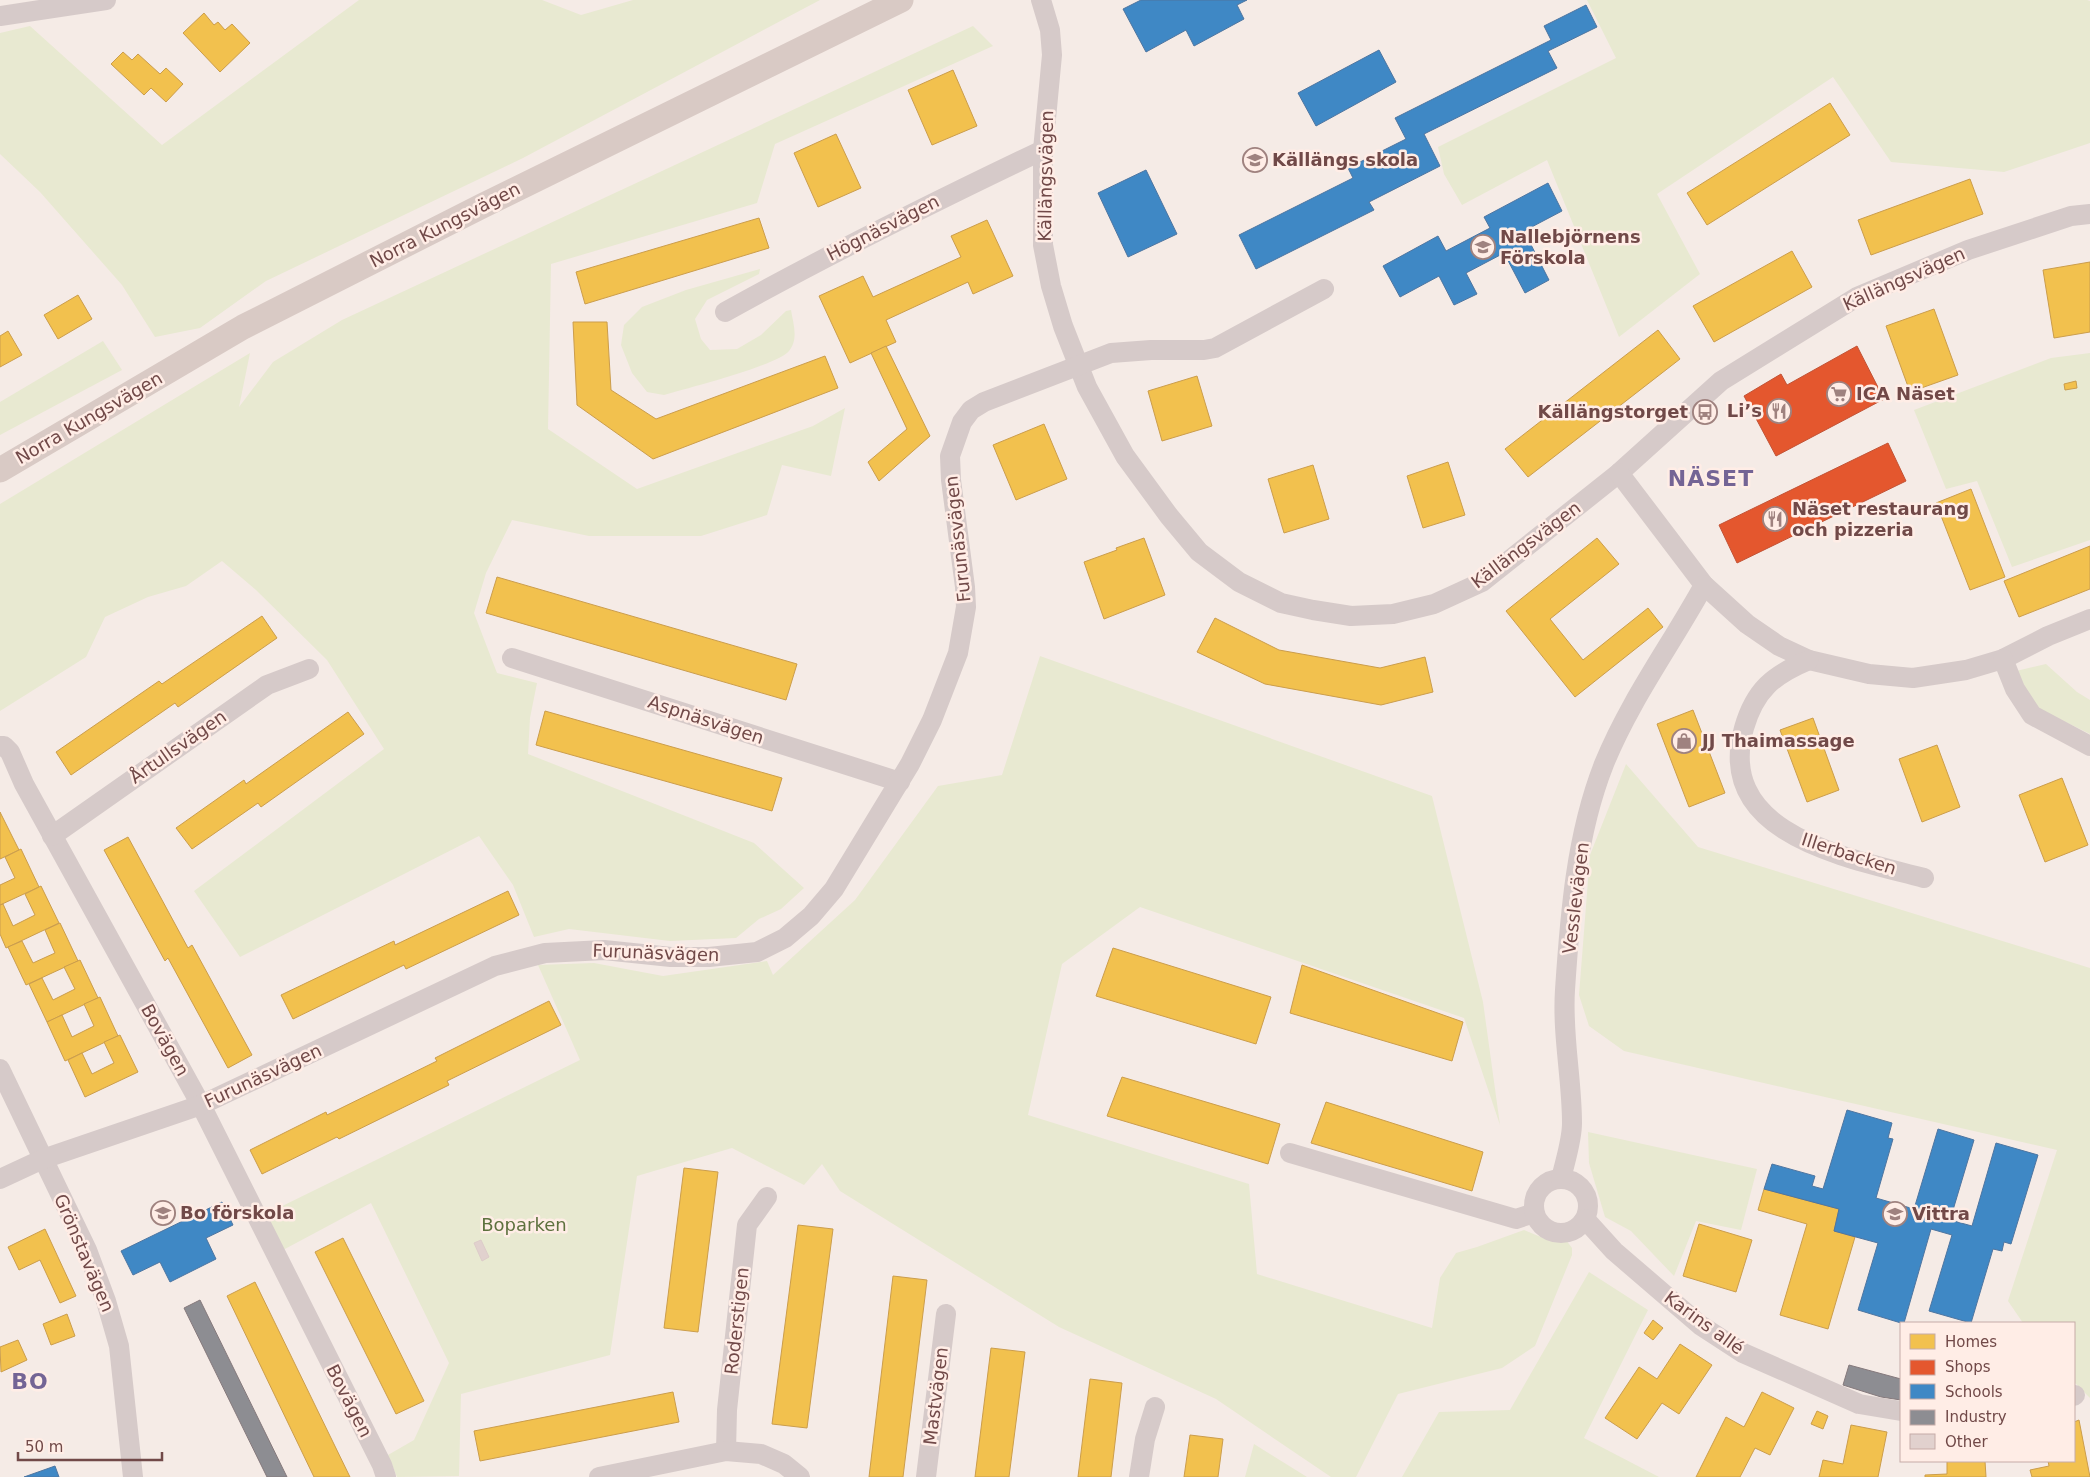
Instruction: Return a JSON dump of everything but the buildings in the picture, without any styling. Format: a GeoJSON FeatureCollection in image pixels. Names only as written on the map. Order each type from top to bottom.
{"type":"FeatureCollection","features":[{"type":"Feature","properties":{"kind":"main road","name":"Norra Kungsvägen"},"geometry":{"type":"LineString","coordinates":[[0,470],[244,327],[482,206],[901,0]]}},
{"type":"Feature","properties":{"kind":"street"},"geometry":{"type":"LineString","coordinates":[[0,16],[106,0]]}},
{"type":"Feature","properties":{"kind":"street","name":"Källängsvägen"},"geometry":{"type":"LineString","coordinates":[[1041,0],[1050,30],[1052,55],[1043,150],[1043,245],[1053,294],[1062,326],[1077,366],[1125,456],[1169,516],[1199,552],[1248,586],[1282,603],[1313,610],[1351,616],[1393,614],[1434,604],[1482,582],[1619,474],[1721,381],[1857,297],[1968,250],[2071,216],[2090,214]]}},
{"type":"Feature","properties":{"kind":"street","name":"Högnäsvägen"},"geometry":{"type":"LineString","coordinates":[[725,312],[796,272],[942,198],[1043,150]]}},
{"type":"Feature","properties":{"kind":"street","name":"Furunäsvägen"},"geometry":{"type":"LineString","coordinates":[[0,1179],[43,1158],[201,1105],[495,966],[555,952],[604,950],[681,957],[724,956],[757,952],[785,938],[811,916],[834,889],[900,782],[932,720],[958,653],[966,607],[951,480],[950,456],[962,422],[971,410],[984,402],[1112,353],[1132,350],[1204,350],[1215,348],[1324,289]]}},
{"type":"Feature","properties":{"kind":"street"},"geometry":{"type":"LineString","coordinates":[[1619,474],[1704,585],[1747,624],[1779,646],[1809,660],[1869,674],[1914,678],[1966,670],[2003,659],[2048,636],[2090,619]]}},
{"type":"Feature","properties":{"kind":"street","name":"Vesslevägen"},"geometry":{"type":"LineString","coordinates":[[1561,1179],[1572,1124],[1566,1046],[1565,992],[1577,860],[1604,764],[1634,702],[1678,633],[1704,585]]}},
{"type":"Feature","properties":{"kind":"street","name":"Aspnäsvägen"},"geometry":{"type":"LineString","coordinates":[[512,658],[900,782]]}},
{"type":"Feature","properties":{"kind":"street"},"geometry":{"type":"LineString","coordinates":[[2003,659],[2015,690],[2032,715],[2090,746]]}},
{"type":"Feature","properties":{"kind":"street","name":"Illerbacken"},"geometry":{"type":"LineString","coordinates":[[1809,660],[1785,670],[1772,681],[1759,694],[1748,714],[1742,736],[1739,764],[1748,792],[1767,818],[1796,838],[1842,856],[1924,878]]}},
{"type":"Feature","properties":{"kind":"street","name":"Årtullsvägen"},"geometry":{"type":"LineString","coordinates":[[52,836],[267,685],[309,669]]}},
{"type":"Feature","properties":{"kind":"street","name":"Bovägen"},"geometry":{"type":"LineString","coordinates":[[0,746],[4,746],[10,752],[24,784],[52,836],[201,1105],[386,1477]]}},
{"type":"Feature","properties":{"kind":"street","name":"Grönstavägen"},"geometry":{"type":"LineString","coordinates":[[0,1069],[87,1250],[112,1321],[118,1346],[134,1477]]}},
{"type":"Feature","properties":{"kind":"street"},"geometry":{"type":"LineString","coordinates":[[1290,1153],[1516,1219],[1534,1213]]}},
{"type":"Feature","properties":{"kind":"street"},"geometry":{"type":"LineString","coordinates":[[1561,1179],[1578,1185],[1588,1201],[1585,1219],[1580,1226],[1572,1232],[1562,1234],[1553,1233],[1544,1228],[1534,1213],[1533,1204],[1539,1189],[1553,1180],[1561,1179]]}},
{"type":"Feature","properties":{"kind":"street","name":"Roderstigen"},"geometry":{"type":"LineString","coordinates":[[726,1451],[727,1410],[747,1224],[767,1197]]}},
{"type":"Feature","properties":{"kind":"street","name":"Karins allé"},"geometry":{"type":"LineString","coordinates":[[1585,1219],[1614,1251],[1700,1325],[1743,1353],[1859,1404],[1900,1411]]}},
{"type":"Feature","properties":{"kind":"street","name":"Mastvägen"},"geometry":{"type":"LineString","coordinates":[[926,1477],[946,1314]]}},
{"type":"Feature","properties":{"kind":"street"},"geometry":{"type":"LineString","coordinates":[[1139,1477],[1145,1439],[1155,1407]]}},
{"type":"Feature","properties":{"kind":"street"},"geometry":{"type":"LineString","coordinates":[[599,1477],[726,1451],[761,1454],[784,1464],[800,1477]]}},
{"type":"Feature","properties":{"kind":"green space"},"geometry":{"type":"Polygon","coordinates":[[[359,0],[542,0],[581,15],[633,0],[820,0],[523,158],[266,281],[200,328],[155,337],[122,285],[40,192],[0,154],[0,33],[30,26],[162,145],[359,0]]]}},
{"type":"Feature","properties":{"kind":"green space"},"geometry":{"type":"Polygon","coordinates":[[[1587,0],[2087,0],[2090,1],[2090,143],[2004,172],[1891,162],[1833,77],[1657,194],[1700,274],[1619,337],[1547,160],[1462,205],[1444,174],[1438,147],[1616,58],[1587,0]]]}},
{"type":"Feature","properties":{"kind":"green space"},"geometry":{"type":"Polygon","coordinates":[[[973,26],[993,46],[775,144],[757,203],[551,264],[548,429],[637,489],[813,426],[845,408],[831,476],[782,465],[767,515],[701,536],[589,536],[512,520],[486,573],[474,613],[497,673],[537,683],[530,718],[528,754],[754,843],[804,888],[781,909],[759,919],[736,938],[670,941],[569,929],[534,937],[513,885],[479,836],[240,957],[194,891],[384,749],[327,660],[256,590],[222,561],[186,586],[148,597],[105,617],[86,657],[0,711],[0,504],[250,353],[239,407],[273,362],[342,320],[973,26]]]}},
{"type":"Feature","properties":{"kind":"green space"},"geometry":{"type":"Polygon","coordinates":[[[760,269],[759,274],[707,300],[695,319],[701,339],[710,350],[737,349],[761,335],[786,311],[791,310],[795,336],[789,351],[781,357],[750,370],[711,382],[664,395],[647,392],[632,373],[621,345],[624,325],[642,307],[686,290],[760,269]]]}},
{"type":"Feature","properties":{"kind":"green space"},"geometry":{"type":"Polygon","coordinates":[[[103,341],[122,370],[0,435],[0,402],[103,341]]]}},
{"type":"Feature","properties":{"kind":"green space"},"geometry":{"type":"Polygon","coordinates":[[[2090,353],[2090,540],[2012,567],[1977,481],[1946,489],[1914,410],[2051,358],[2090,353]]]}},
{"type":"Feature","properties":{"kind":"green space","name":"Boparken"},"geometry":{"type":"Polygon","coordinates":[[[1040,656],[1432,796],[1483,1002],[1500,1125],[1464,1018],[1140,907],[1062,964],[1028,1115],[1249,1184],[1257,1274],[1432,1328],[1440,1278],[1456,1253],[1524,1230],[1548,1240],[1566,1240],[1572,1248],[1572,1255],[1535,1346],[1502,1368],[1398,1394],[1356,1477],[1331,1477],[1216,1399],[1059,1327],[840,1191],[822,1164],[804,1185],[732,1148],[637,1176],[610,1355],[461,1394],[459,1476],[397,1477],[388,1455],[414,1440],[449,1363],[371,1203],[283,1250],[266,1214],[580,1060],[538,965],[594,963],[663,976],[767,961],[773,975],[855,900],[938,786],[1002,775],[1040,656]]]}},
{"type":"Feature","properties":{"kind":"green space"},"geometry":{"type":"Polygon","coordinates":[[[2046,664],[2077,692],[2090,700],[2090,734],[2033,706],[2016,671],[2046,664]]]}},
{"type":"Feature","properties":{"kind":"green space"},"geometry":{"type":"Polygon","coordinates":[[[1626,764],[1698,847],[2090,968],[2090,1398],[2075,1383],[2075,1322],[2022,1322],[2008,1301],[2057,1150],[1624,1051],[1589,1026],[1579,995],[1590,855],[1626,764]]]}},
{"type":"Feature","properties":{"kind":"green space"},"geometry":{"type":"Polygon","coordinates":[[[1588,1132],[1757,1169],[1741,1230],[1696,1221],[1674,1276],[1631,1231],[1605,1217],[1589,1163],[1588,1132]]]}},
{"type":"Feature","properties":{"kind":"green space"},"geometry":{"type":"Polygon","coordinates":[[[1589,1272],[1648,1310],[1584,1438],[1659,1477],[1402,1477],[1439,1412],[1510,1410],[1589,1272]]]}},
{"type":"Feature","properties":{"kind":"green space"},"geometry":{"type":"Polygon","coordinates":[[[1254,1444],[1307,1477],[1245,1477],[1254,1444]]]}},
{"type":"Feature","properties":{"kind":"place","name":"Källängs skola"},"geometry":{"type":"Point","coordinates":[1255,160]}},
{"type":"Feature","properties":{"kind":"place","name":"Nallebjörnens Förskola"},"geometry":{"type":"Point","coordinates":[1483,247]}},
{"type":"Feature","properties":{"kind":"place","name":"ICA Näset"},"geometry":{"type":"Point","coordinates":[1839,394]}},
{"type":"Feature","properties":{"kind":"place","name":"Li’s"},"geometry":{"type":"Point","coordinates":[1779,411]}},
{"type":"Feature","properties":{"kind":"place","name":"Källängstorget"},"geometry":{"type":"Point","coordinates":[1705,412]}},
{"type":"Feature","properties":{"kind":"place","name":"Näset restaurang och pizzeria"},"geometry":{"type":"Point","coordinates":[1775,519]}},
{"type":"Feature","properties":{"kind":"place","name":"JJ Thaimassage"},"geometry":{"type":"Point","coordinates":[1684,741]}},
{"type":"Feature","properties":{"kind":"place","name":"Bo förskola"},"geometry":{"type":"Point","coordinates":[163,1213]}},
{"type":"Feature","properties":{"kind":"place","name":"Vittra"},"geometry":{"type":"Point","coordinates":[1895,1214]}},
{"type":"Feature","properties":{"kind":"district","name":"NÄSET"},"geometry":{"type":"Point","coordinates":[1711,478]}},
{"type":"Feature","properties":{"kind":"district","name":"BO"},"geometry":{"type":"Point","coordinates":[30,1381]}}]}
